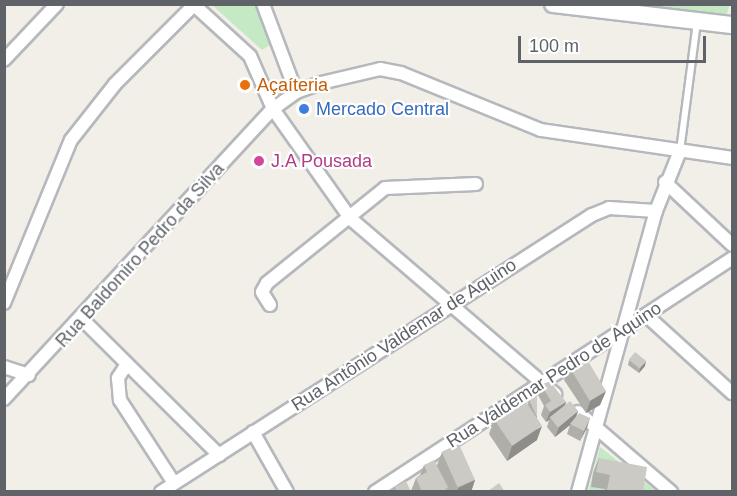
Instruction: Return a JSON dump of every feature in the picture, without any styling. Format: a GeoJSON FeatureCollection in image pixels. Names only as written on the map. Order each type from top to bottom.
{"type":"FeatureCollection","features":[{"type":"Feature","properties":{"kind":"main road"},"geometry":{"type":"LineString","coordinates":[[554,4],[732,25]]}},
{"type":"Feature","properties":{"kind":"street"},"geometry":{"type":"LineString","coordinates":[[4,60],[57,4]]}},
{"type":"Feature","properties":{"kind":"street"},"geometry":{"type":"LineString","coordinates":[[263,4],[296,92],[380,69],[435,84],[541,130],[732,158]]}},
{"type":"Feature","properties":{"kind":"street"},"geometry":{"type":"LineString","coordinates":[[4,303],[71,140],[115,84],[193,5],[250,56],[273,109],[351,219],[671,492]]}},
{"type":"Feature","properties":{"kind":"street","name":"Rua Baldomiro Pedro da Silva"},"geometry":{"type":"LineString","coordinates":[[4,399],[83,320],[273,109],[296,92]]}},
{"type":"Feature","properties":{"kind":"street"},"geometry":{"type":"LineString","coordinates":[[578,491],[656,211],[665,182],[680,151]]}},
{"type":"Feature","properties":{"kind":"street"},"geometry":{"type":"LineString","coordinates":[[665,182],[732,245]]}},
{"type":"Feature","properties":{"kind":"street"},"geometry":{"type":"LineString","coordinates":[[270,305],[262,291],[267,283],[393,185],[476,184]]}},
{"type":"Feature","properties":{"kind":"street","name":"Rua Antônio Valdemar de Aquino"},"geometry":{"type":"LineString","coordinates":[[161,492],[448,304],[609,208],[656,211]]}},
{"type":"Feature","properties":{"kind":"street","name":"Rua Valdemar Pedro de Aquino"},"geometry":{"type":"LineString","coordinates":[[375,492],[542,384],[623,327],[647,316],[732,258]]}},
{"type":"Feature","properties":{"kind":"street"},"geometry":{"type":"LineString","coordinates":[[647,316],[732,393]]}},
{"type":"Feature","properties":{"kind":"street"},"geometry":{"type":"LineString","coordinates":[[83,320],[219,455]]}},
{"type":"Feature","properties":{"kind":"street"},"geometry":{"type":"LineString","coordinates":[[127,364],[118,378],[120,400],[174,483]]}},
{"type":"Feature","properties":{"kind":"street"},"geometry":{"type":"LineString","coordinates":[[4,367],[29,375]]}},
{"type":"Feature","properties":{"kind":"street"},"geometry":{"type":"LineString","coordinates":[[253,432],[287,492]]}},
{"type":"Feature","properties":{"kind":"lane"},"geometry":{"type":"LineString","coordinates":[[680,151],[697,21]]}},
{"type":"Feature","properties":{"kind":"green space"},"geometry":{"type":"Polygon","coordinates":[[[730,4],[726,17],[610,5],[730,4]]]}},
{"type":"Feature","properties":{"kind":"green space"},"geometry":{"type":"Polygon","coordinates":[[[212,5],[256,5],[270,45],[262,50],[212,5]]]}},
{"type":"Feature","properties":{"kind":"green space"},"geometry":{"type":"Polygon","coordinates":[[[600,447],[656,491],[588,492],[600,447]]]}},
{"type":"Feature","properties":{"kind":"building"},"geometry":{"type":"Polygon","coordinates":[[[635,352],[646,361],[640,369],[629,360],[635,352]]]}},
{"type":"Feature","properties":{"kind":"building"},"geometry":{"type":"Polygon","coordinates":[[[585,356],[606,391],[590,401],[569,366],[585,356]]]}},
{"type":"Feature","properties":{"kind":"building"},"geometry":{"type":"Polygon","coordinates":[[[550,381],[566,402],[550,412],[545,405],[551,401],[541,385],[550,381]]]}},
{"type":"Feature","properties":{"kind":"building"},"geometry":{"type":"Polygon","coordinates":[[[537,395],[537,416],[529,399],[537,395]]]}},
{"type":"Feature","properties":{"kind":"building"},"geometry":{"type":"Polygon","coordinates":[[[524,399],[542,426],[512,446],[494,419],[524,399]]]}},
{"type":"Feature","properties":{"kind":"building"},"geometry":{"type":"Polygon","coordinates":[[[570,401],[578,411],[558,427],[550,417],[570,401]]]}},
{"type":"Feature","properties":{"kind":"building"},"geometry":{"type":"Polygon","coordinates":[[[579,413],[590,418],[584,431],[570,424],[579,413]]]}},
{"type":"Feature","properties":{"kind":"building"},"geometry":{"type":"Polygon","coordinates":[[[459,444],[475,480],[458,487],[442,452],[459,444]]]}},
{"type":"Feature","properties":{"kind":"building"},"geometry":{"type":"Polygon","coordinates":[[[599,458],[647,467],[643,492],[607,490],[610,475],[596,472],[599,458]]]}},
{"type":"Feature","properties":{"kind":"building"},"geometry":{"type":"Polygon","coordinates":[[[434,460],[448,487],[443,492],[422,492],[416,478],[427,472],[424,465],[434,460]]]}},
{"type":"Feature","properties":{"kind":"building"},"geometry":{"type":"Polygon","coordinates":[[[406,481],[411,492],[397,492],[395,487],[406,481]]]}},
{"type":"Feature","properties":{"kind":"building"},"geometry":{"type":"Polygon","coordinates":[[[499,483],[505,492],[487,492],[499,483]]]}},
{"type":"Feature","properties":{"kind":"place","name":"Açaíteria"},"geometry":{"type":"Point","coordinates":[245,85]}},
{"type":"Feature","properties":{"kind":"place","name":"Mercado Central"},"geometry":{"type":"Point","coordinates":[304,109]}},
{"type":"Feature","properties":{"kind":"place","name":"J.A Pousada"},"geometry":{"type":"Point","coordinates":[259,161]}}]}
